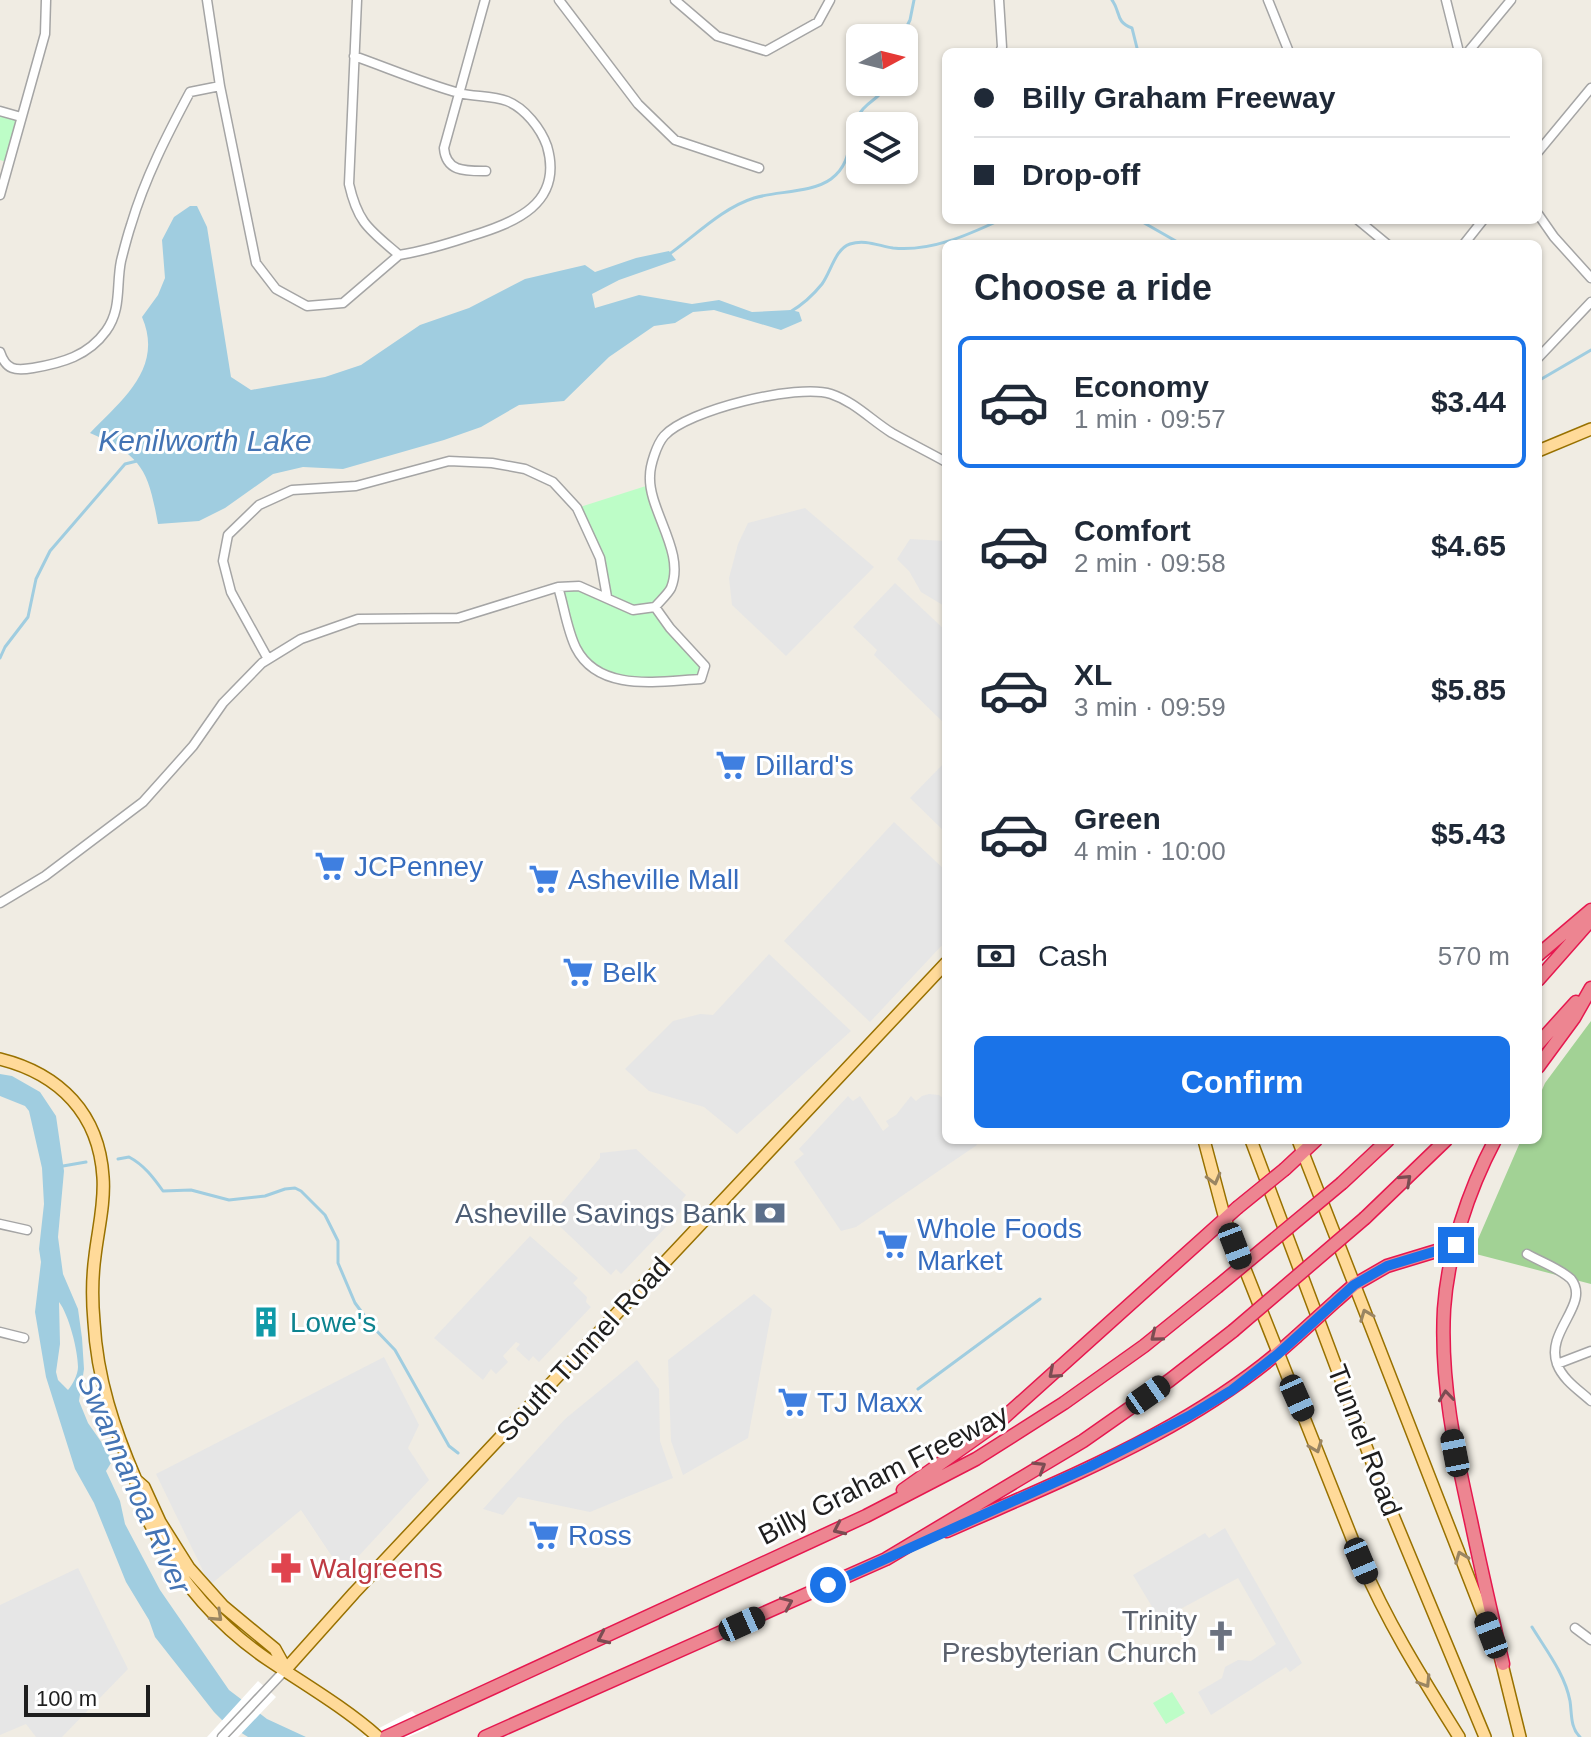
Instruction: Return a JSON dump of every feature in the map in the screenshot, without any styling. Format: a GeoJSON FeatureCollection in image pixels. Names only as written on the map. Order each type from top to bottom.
{"type":"FeatureCollection","features":[{"type":"Feature","properties":{"kind":"highway"},"geometry":{"type":"LineString","coordinates":[[1542,952],[1591,910]]}},
{"type":"Feature","properties":{"kind":"highway"},"geometry":{"type":"LineString","coordinates":[[1542,975],[1591,920]]}},
{"type":"Feature","properties":{"kind":"highway"},"geometry":{"type":"LineString","coordinates":[[1542,1040],[1591,987]]}},
{"type":"Feature","properties":{"kind":"highway"},"geometry":{"type":"LineString","coordinates":[[1542,1062],[1574,1018],[1591,987]]}},
{"type":"Feature","properties":{"kind":"highway"},"geometry":{"type":"LineString","coordinates":[[866,1516],[999,1422],[1312,1144]]}},
{"type":"Feature","properties":{"kind":"highway","name":"Billy Graham Freeway"},"geometry":{"type":"LineString","coordinates":[[386,1737],[866,1516],[976,1459],[1064,1403],[1144,1346],[1342,1183],[1384,1144]]}},
{"type":"Feature","properties":{"kind":"highway"},"geometry":{"type":"LineString","coordinates":[[886,1559],[1083,1441],[1170,1380],[1233,1331],[1365,1218],[1442,1144]]}},
{"type":"Feature","properties":{"kind":"highway"},"geometry":{"type":"LineString","coordinates":[[1493,1144],[1473,1190],[1456,1245],[1444,1306],[1443,1346],[1455,1453],[1503,1664]]}},
{"type":"Feature","properties":{"kind":"highway"},"geometry":{"type":"LineString","coordinates":[[485,1737],[1089,1467],[1189,1416],[1232,1390],[1278,1354],[1354,1285],[1397,1262],[1456,1245]]}},
{"type":"Feature","properties":{"kind":"main road"},"geometry":{"type":"LineString","coordinates":[[1542,449],[1591,429]]}},
{"type":"Feature","properties":{"kind":"main road","name":"South Tunnel Road"},"geometry":{"type":"LineString","coordinates":[[286,1669],[359,1587],[942,967]]}},
{"type":"Feature","properties":{"kind":"main road"},"geometry":{"type":"LineString","coordinates":[[0,1059],[34,1069],[58,1086],[76,1104],[95,1139],[103,1177],[93,1290],[95,1345],[109,1408],[136,1480],[144,1487],[168,1535],[194,1574],[223,1606],[275,1649],[286,1669],[378,1737]]}},
{"type":"Feature","properties":{"kind":"main road"},"geometry":{"type":"LineString","coordinates":[[1205,1144],[1225,1219],[1382,1609],[1459,1737]]}},
{"type":"Feature","properties":{"kind":"main road","name":"Tunnel Road"},"geometry":{"type":"LineString","coordinates":[[1253,1144],[1382,1489],[1485,1737]]}},
{"type":"Feature","properties":{"kind":"main road"},"geometry":{"type":"LineString","coordinates":[[1299,1144],[1503,1664],[1520,1737]]}},
{"type":"Feature","properties":{"kind":"street"},"geometry":{"type":"LineString","coordinates":[[0,195],[45,34],[46,0]]}},
{"type":"Feature","properties":{"kind":"street"},"geometry":{"type":"LineString","coordinates":[[207,0],[220,86],[256,263],[276,289],[307,306],[343,303],[399,255],[425,251],[510,224],[527,213],[542,196],[550,174],[546,145],[540,131],[508,101],[458,93],[354,56]]}},
{"type":"Feature","properties":{"kind":"street"},"geometry":{"type":"LineString","coordinates":[[357,0],[349,184],[354,206],[364,226],[399,255]]}},
{"type":"Feature","properties":{"kind":"street"},"geometry":{"type":"LineString","coordinates":[[485,0],[444,148],[450,166],[466,171],[486,171]]}},
{"type":"Feature","properties":{"kind":"street"},"geometry":{"type":"LineString","coordinates":[[559,0],[638,104],[675,140],[759,168]]}},
{"type":"Feature","properties":{"kind":"street"},"geometry":{"type":"LineString","coordinates":[[675,0],[717,36],[766,51],[818,22],[830,0]]}},
{"type":"Feature","properties":{"kind":"street"},"geometry":{"type":"LineString","coordinates":[[999,0],[1002,48]]}},
{"type":"Feature","properties":{"kind":"street"},"geometry":{"type":"LineString","coordinates":[[1268,0],[1287,48]]}},
{"type":"Feature","properties":{"kind":"street"},"geometry":{"type":"LineString","coordinates":[[1446,0],[1458,48]]}},
{"type":"Feature","properties":{"kind":"street"},"geometry":{"type":"LineString","coordinates":[[1471,48],[1511,0]]}},
{"type":"Feature","properties":{"kind":"street"},"geometry":{"type":"LineString","coordinates":[[0,352],[3,362],[11,369],[63,363],[91,348],[108,329],[119,302],[120,263],[158,152],[190,92],[220,86]]}},
{"type":"Feature","properties":{"kind":"street"},"geometry":{"type":"LineString","coordinates":[[1542,147],[1591,88]]}},
{"type":"Feature","properties":{"kind":"street"},"geometry":{"type":"LineString","coordinates":[[0,111],[21,117]]}},
{"type":"Feature","properties":{"kind":"street"},"geometry":{"type":"LineString","coordinates":[[1542,220],[1591,278]]}},
{"type":"Feature","properties":{"kind":"street"},"geometry":{"type":"LineString","coordinates":[[1363,224],[1382,240]]}},
{"type":"Feature","properties":{"kind":"street"},"geometry":{"type":"LineString","coordinates":[[1467,240],[1480,224]]}},
{"type":"Feature","properties":{"kind":"street"},"geometry":{"type":"LineString","coordinates":[[1542,354],[1591,302]]}},
{"type":"Feature","properties":{"kind":"street"},"geometry":{"type":"LineString","coordinates":[[0,903],[45,876],[143,802],[193,746],[223,703],[268,659],[301,639],[358,619],[458,618],[558,587],[579,586],[633,610],[655,607],[671,587],[673,568],[669,541],[649,485],[650,471],[663,437],[685,421],[762,395],[826,392],[848,400],[892,432],[942,460]]}},
{"type":"Feature","properties":{"kind":"street"},"geometry":{"type":"LineString","coordinates":[[268,659],[231,592],[223,561],[228,535],[259,505],[292,490],[356,486],[449,461],[492,463],[537,473],[553,482],[577,508],[600,558],[607,597]]}},
{"type":"Feature","properties":{"kind":"street"},"geometry":{"type":"LineString","coordinates":[[558,587],[576,649],[603,677],[641,682],[701,679],[705,666],[655,607]]}},
{"type":"Feature","properties":{"kind":"street"},"geometry":{"type":"LineString","coordinates":[[0,1224],[27,1230]]}},
{"type":"Feature","properties":{"kind":"street"},"geometry":{"type":"LineString","coordinates":[[1527,1254],[1563,1273],[1579,1289],[1579,1303],[1556,1342],[1557,1364],[1564,1376],[1591,1401]]}},
{"type":"Feature","properties":{"kind":"street"},"geometry":{"type":"LineString","coordinates":[[0,1332],[24,1338]]}},
{"type":"Feature","properties":{"kind":"street"},"geometry":{"type":"LineString","coordinates":[[1557,1364],[1591,1351]]}},
{"type":"Feature","properties":{"kind":"street"},"geometry":{"type":"LineString","coordinates":[[1575,1628],[1591,1640]]}},
{"type":"Feature","properties":{"kind":"street","name":"South Tunnel Road"},"geometry":{"type":"LineString","coordinates":[[222,1737],[286,1669]]}},
{"type":"Feature","properties":{"kind":"green space"},"geometry":{"type":"Polygon","coordinates":[[[0,111],[21,117],[9,163],[0,160],[0,111]]]}},
{"type":"Feature","properties":{"kind":"green space"},"geometry":{"type":"Polygon","coordinates":[[[649,485],[673,568],[671,587],[656,607],[705,666],[701,679],[631,681],[599,672],[586,662],[576,648],[568,626],[558,587],[579,586],[606,597],[600,558],[577,508],[649,485]]]}},
{"type":"Feature","properties":{"kind":"green space"},"geometry":{"type":"Polygon","coordinates":[[[1591,1021],[1591,1284],[1472,1253],[1519,1144],[1542,1144],[1542,1090],[1591,1021]]]}},
{"type":"Feature","properties":{"kind":"green space"},"geometry":{"type":"Polygon","coordinates":[[[1172,1692],[1185,1713],[1166,1724],[1153,1703],[1172,1692]]]}},
{"type":"Feature","properties":{"kind":"shaded area"},"geometry":{"type":"Polygon","coordinates":[[[805,508],[874,567],[786,656],[732,605],[729,578],[738,544],[748,523],[805,508]]]}},
{"type":"Feature","properties":{"kind":"shaded area"},"geometry":{"type":"Polygon","coordinates":[[[910,539],[942,541],[942,605],[921,592],[909,571],[897,559],[910,539]]]}},
{"type":"Feature","properties":{"kind":"shaded area"},"geometry":{"type":"Polygon","coordinates":[[[895,583],[942,627],[942,721],[874,655],[877,650],[853,627],[895,583]]]}},
{"type":"Feature","properties":{"kind":"shaded area"},"geometry":{"type":"Polygon","coordinates":[[[942,765],[942,829],[910,798],[942,765]]]}},
{"type":"Feature","properties":{"kind":"shaded area"},"geometry":{"type":"Polygon","coordinates":[[[894,822],[942,867],[942,945],[870,1022],[784,941],[894,822]]]}},
{"type":"Feature","properties":{"kind":"shaded area"},"geometry":{"type":"Polygon","coordinates":[[[769,954],[851,1031],[737,1134],[704,1107],[649,1091],[625,1069],[673,1021],[700,1014],[713,1015],[769,954]]]}},
{"type":"Feature","properties":{"kind":"shaded area"},"geometry":{"type":"Polygon","coordinates":[[[929,1094],[942,1098],[942,1144],[977,1145],[856,1227],[841,1231],[794,1162],[804,1154],[799,1149],[848,1096],[853,1101],[860,1096],[883,1131],[889,1126],[886,1121],[896,1115],[911,1096],[916,1101],[929,1094]]]}},
{"type":"Feature","properties":{"kind":"shaded area"},"geometry":{"type":"Polygon","coordinates":[[[636,1149],[686,1195],[682,1200],[687,1205],[621,1274],[616,1269],[611,1275],[550,1217],[600,1158],[600,1153],[636,1149]]]}},
{"type":"Feature","properties":{"kind":"shaded area"},"geometry":{"type":"Polygon","coordinates":[[[530,1236],[578,1278],[573,1283],[587,1297],[586,1302],[591,1307],[539,1362],[533,1356],[529,1361],[516,1349],[520,1344],[516,1342],[503,1356],[508,1362],[496,1374],[491,1369],[483,1380],[434,1338],[530,1236]]]}},
{"type":"Feature","properties":{"kind":"shaded area"},"geometry":{"type":"Polygon","coordinates":[[[754,1294],[772,1309],[748,1438],[683,1475],[671,1441],[668,1360],[754,1294]]]}},
{"type":"Feature","properties":{"kind":"shaded area"},"geometry":{"type":"Polygon","coordinates":[[[384,1357],[419,1425],[408,1448],[429,1480],[343,1573],[301,1510],[210,1585],[156,1474],[384,1357]]]}},
{"type":"Feature","properties":{"kind":"shaded area"},"geometry":{"type":"Polygon","coordinates":[[[637,1360],[659,1389],[660,1441],[673,1478],[590,1512],[518,1497],[503,1515],[483,1509],[565,1419],[637,1360]]]}},
{"type":"Feature","properties":{"kind":"shaded area"},"geometry":{"type":"Polygon","coordinates":[[[1225,1528],[1302,1663],[1290,1672],[1286,1667],[1211,1715],[1198,1692],[1222,1678],[1225,1667],[1238,1660],[1251,1661],[1276,1644],[1238,1578],[1160,1620],[1133,1575],[1205,1533],[1209,1538],[1225,1528]]]}},
{"type":"Feature","properties":{"kind":"shaded area"},"geometry":{"type":"Polygon","coordinates":[[[78,1568],[128,1669],[62,1737],[36,1737],[26,1724],[0,1735],[0,1605],[78,1568]]]}},
{"type":"Feature","properties":{"kind":"water","name":"Kenilworth Lake"},"geometry":{"type":"Polygon","coordinates":[[[190,206],[197,206],[207,227],[231,377],[251,390],[325,377],[361,365],[420,325],[469,308],[525,279],[585,265],[595,272],[669,251],[676,260],[619,280],[592,294],[595,308],[639,295],[692,304],[719,300],[752,312],[799,312],[802,321],[781,330],[714,310],[693,312],[675,323],[654,326],[609,357],[564,401],[519,405],[481,427],[343,469],[303,467],[273,474],[225,508],[199,521],[158,524],[146,477],[140,466],[121,449],[90,433],[126,395],[144,367],[148,352],[142,317],[158,295],[165,278],[162,240],[174,217],[190,206]]]}},
{"type":"Feature","properties":{"kind":"water"},"geometry":{"type":"Polygon","coordinates":[[[0,1074],[12,1076],[40,1092],[56,1116],[64,1171],[58,1237],[63,1274],[78,1309],[82,1338],[84,1369],[79,1401],[88,1423],[109,1453],[111,1463],[106,1471],[120,1501],[125,1524],[160,1590],[229,1690],[267,1719],[306,1737],[248,1737],[224,1722],[155,1637],[149,1620],[126,1582],[94,1503],[75,1469],[46,1377],[35,1312],[44,1204],[42,1168],[29,1111],[25,1106],[0,1096],[0,1074]],[[59,1302],[60,1344],[56,1372],[58,1380],[68,1390],[77,1373],[78,1360],[72,1333],[59,1302]]]}},
{"type":"Feature","properties":{"kind":"pier"},"geometry":{"type":"Polygon","coordinates":[[[258,1681],[276,1697],[238,1737],[207,1737],[258,1681]]]}},
{"type":"Feature","properties":{"kind":"pier"},"geometry":{"type":"Polygon","coordinates":[[[412,1711],[429,1728],[408,1737],[362,1737],[412,1711]]]}},
{"type":"Feature","properties":{"kind":"waterway"},"geometry":{"type":"LineString","coordinates":[[908,24],[914,0]]}},
{"type":"Feature","properties":{"kind":"waterway"},"geometry":{"type":"LineString","coordinates":[[1112,0],[1121,20],[1132,28],[1137,48]]}},
{"type":"Feature","properties":{"kind":"waterway"},"geometry":{"type":"LineString","coordinates":[[668,255],[720,215],[742,203],[814,187],[831,179],[848,154],[858,117],[878,96]]}},
{"type":"Feature","properties":{"kind":"waterway"},"geometry":{"type":"LineString","coordinates":[[952,240],[991,224]]}},
{"type":"Feature","properties":{"kind":"waterway"},"geometry":{"type":"LineString","coordinates":[[1146,224],[1174,240]]}},
{"type":"Feature","properties":{"kind":"waterway"},"geometry":{"type":"LineString","coordinates":[[790,312],[819,288],[837,256],[850,244],[861,242],[907,249],[942,243]]}},
{"type":"Feature","properties":{"kind":"waterway"},"geometry":{"type":"LineString","coordinates":[[1542,379],[1591,350]]}},
{"type":"Feature","properties":{"kind":"waterway"},"geometry":{"type":"LineString","coordinates":[[0,658],[28,617],[36,579],[50,551],[125,464],[141,460]]}},
{"type":"Feature","properties":{"kind":"waterway"},"geometry":{"type":"LineString","coordinates":[[118,1159],[129,1157],[134,1160],[163,1191],[191,1190],[229,1200],[265,1196],[285,1189],[301,1191],[325,1215],[338,1241],[338,1263],[355,1303],[395,1350],[449,1446],[458,1453]]}},
{"type":"Feature","properties":{"kind":"waterway"},"geometry":{"type":"LineString","coordinates":[[63,1166],[86,1162]]}},
{"type":"Feature","properties":{"kind":"waterway"},"geometry":{"type":"LineString","coordinates":[[918,1389],[1040,1299]]}},
{"type":"Feature","properties":{"kind":"waterway"},"geometry":{"type":"LineString","coordinates":[[1532,1627],[1564,1681],[1573,1725],[1580,1737]]}},
{"type":"Feature","properties":{"kind":"place","name":"Dillard's"},"geometry":{"type":"Point","coordinates":[731,765]}},
{"type":"Feature","properties":{"kind":"place","name":"JCPenney"},"geometry":{"type":"Point","coordinates":[330,866]}},
{"type":"Feature","properties":{"kind":"place","name":"Asheville Mall"},"geometry":{"type":"Point","coordinates":[544,879]}},
{"type":"Feature","properties":{"kind":"place","name":"Belk"},"geometry":{"type":"Point","coordinates":[578,972]}},
{"type":"Feature","properties":{"kind":"place","name":"Asheville Savings Bank"},"geometry":{"type":"Point","coordinates":[770,1213]}},
{"type":"Feature","properties":{"kind":"place","name":"Whole Foods Market"},"geometry":{"type":"Point","coordinates":[893,1244]}},
{"type":"Feature","properties":{"kind":"place","name":"Lowe's"},"geometry":{"type":"Point","coordinates":[266,1322]}},
{"type":"Feature","properties":{"kind":"place","name":"TJ Maxx"},"geometry":{"type":"Point","coordinates":[793,1402]}},
{"type":"Feature","properties":{"kind":"place","name":"Ross"},"geometry":{"type":"Point","coordinates":[544,1535]}},
{"type":"Feature","properties":{"kind":"place","name":"Walgreens"},"geometry":{"type":"Point","coordinates":[286,1568]}},
{"type":"Feature","properties":{"kind":"place","name":"Trinity Presbyterian Church"},"geometry":{"type":"Point","coordinates":[1221,1636]}},
{"type":"Feature","properties":{"kind":"route"},"geometry":{"type":"LineString","coordinates":[[828,1585],[1089,1467],[1189,1416],[1232,1390],[1278,1354],[1354,1285],[1407,1258],[1456,1245]]}},
{"type":"Feature","properties":{"kind":"water label","name":"Swannanoa River"},"geometry":{"type":"Point","coordinates":[134,1484]}}]}
